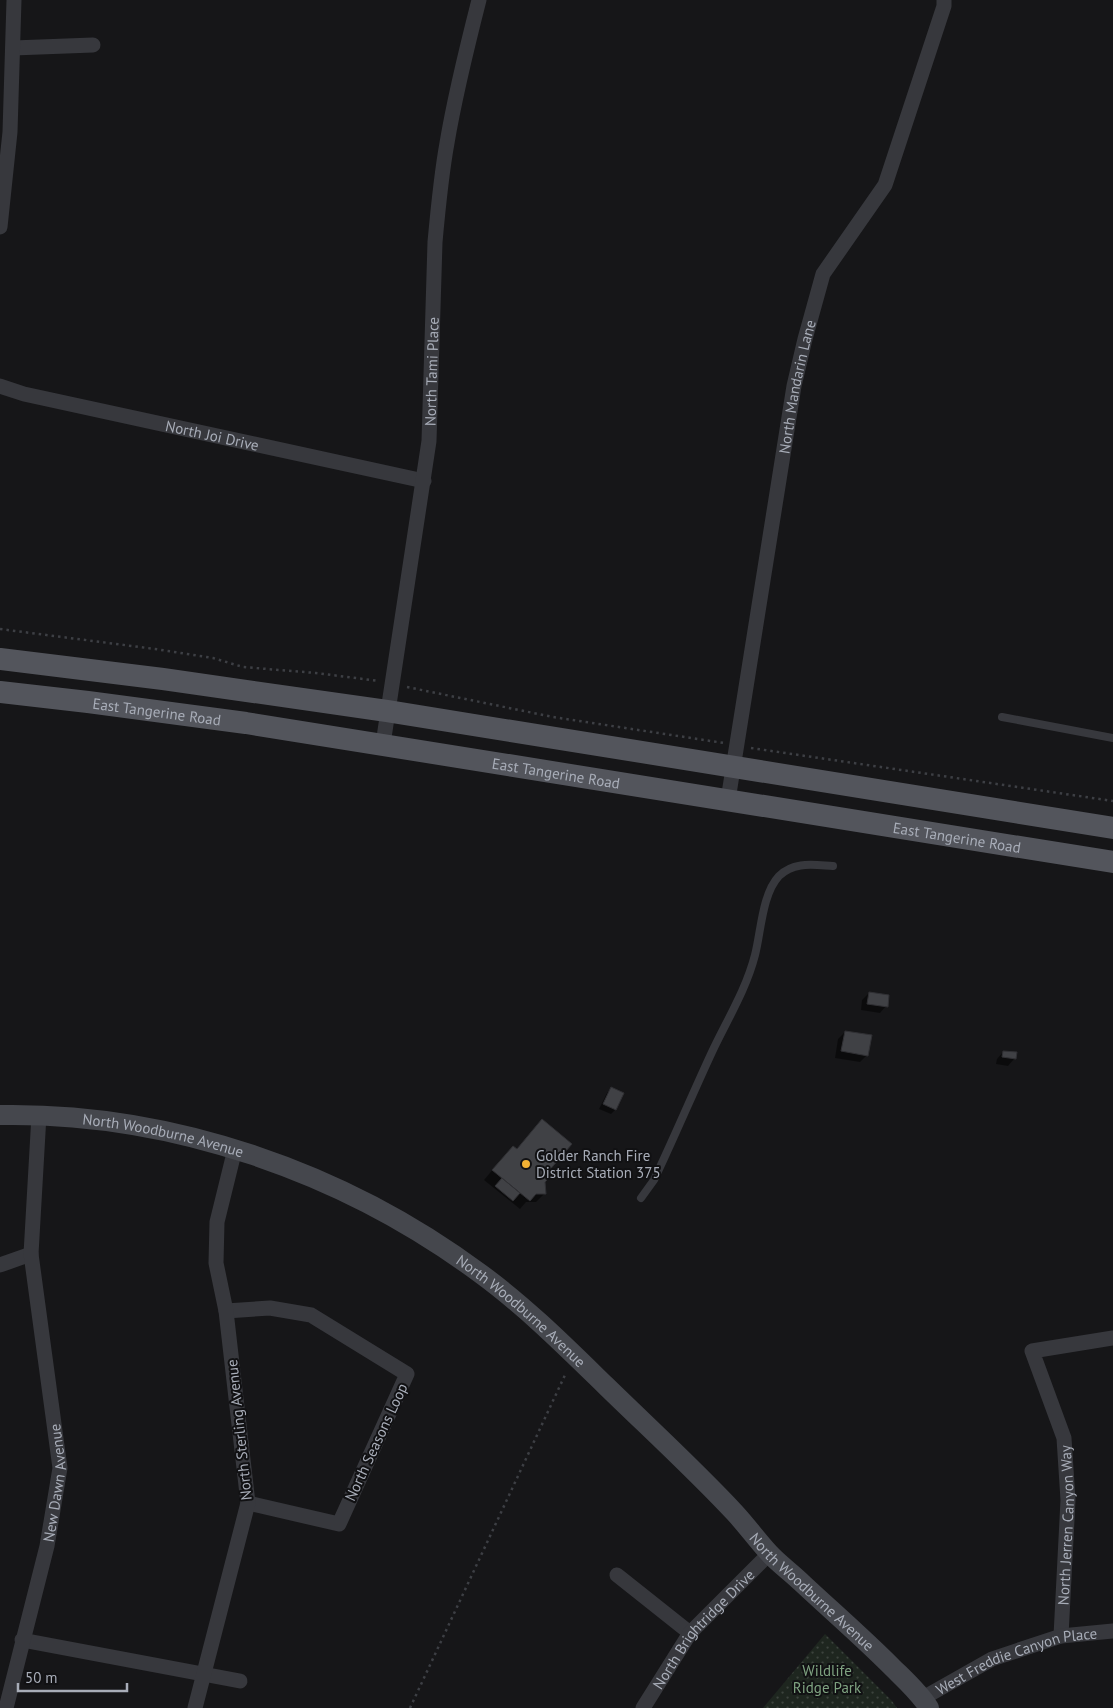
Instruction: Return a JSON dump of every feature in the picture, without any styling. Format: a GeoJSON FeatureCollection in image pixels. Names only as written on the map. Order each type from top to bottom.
{"type":"FeatureCollection","features":[{"type":"Feature","properties":{"kind":"main road","name":"East Tangerine Road"},"geometry":{"type":"LineString","coordinates":[[0,659],[735,756],[1113,828]]}},
{"type":"Feature","properties":{"kind":"main road","name":"East Tangerine Road"},"geometry":{"type":"LineString","coordinates":[[0,692],[178,713],[383,744],[1113,862]]}},
{"type":"Feature","properties":{"kind":"street"},"geometry":{"type":"LineString","coordinates":[[0,226],[10,132],[14,0]]}},
{"type":"Feature","properties":{"kind":"street","name":"North Tami Place"},"geometry":{"type":"LineString","coordinates":[[383,744],[429,441],[437,216],[448,134],[461,69],[478,0]]}},
{"type":"Feature","properties":{"kind":"street","name":"North Mandarin Lane"},"geometry":{"type":"LineString","coordinates":[[728,800],[794,386],[805,339],[823,274],[885,185],[944,6],[944,0]]}},
{"type":"Feature","properties":{"kind":"street"},"geometry":{"type":"LineString","coordinates":[[13,48],[93,45]]}},
{"type":"Feature","properties":{"kind":"street","name":"North Joi Drive"},"geometry":{"type":"LineString","coordinates":[[0,386],[24,394],[424,481]]}},
{"type":"Feature","properties":{"kind":"street","name":"North Woodburne Avenue"},"geometry":{"type":"LineString","coordinates":[[0,1115],[39,1115],[121,1124],[202,1140],[235,1149],[300,1172],[366,1203],[421,1234],[480,1273],[532,1315],[735,1513],[770,1553],[876,1651],[926,1703]]}},
{"type":"Feature","properties":{"kind":"street","name":"New Dawn Avenue"},"geometry":{"type":"LineString","coordinates":[[6,1708],[47,1546],[60,1468],[31,1254],[39,1115]]}},
{"type":"Feature","properties":{"kind":"street","name":"North Sterling Avenue"},"geometry":{"type":"LineString","coordinates":[[195,1708],[202,1674],[248,1503],[226,1311],[216,1263],[217,1222],[235,1149]]}},
{"type":"Feature","properties":{"kind":"street"},"geometry":{"type":"LineString","coordinates":[[0,1265],[31,1254]]}},
{"type":"Feature","properties":{"kind":"street","name":"North Seasons Loop"},"geometry":{"type":"LineString","coordinates":[[226,1311],[270,1308],[311,1315],[407,1374],[339,1524],[248,1503]]}},
{"type":"Feature","properties":{"kind":"street","name":"North Jerren Canyon Way"},"geometry":{"type":"LineString","coordinates":[[1061,1636],[1068,1500],[1064,1438],[1032,1351],[1113,1338]]}},
{"type":"Feature","properties":{"kind":"street","name":"North Brightridge Drive"},"geometry":{"type":"LineString","coordinates":[[643,1708],[690,1633],[770,1553]]}},
{"type":"Feature","properties":{"kind":"street"},"geometry":{"type":"LineString","coordinates":[[617,1575],[690,1633]]}},
{"type":"Feature","properties":{"kind":"street","name":"West Freddie Canyon Place"},"geometry":{"type":"LineString","coordinates":[[926,1703],[992,1659],[1061,1636],[1113,1631]]}},
{"type":"Feature","properties":{"kind":"street"},"geometry":{"type":"LineString","coordinates":[[22,1640],[240,1681]]}},
{"type":"Feature","properties":{"kind":"lane"},"geometry":{"type":"LineString","coordinates":[[1002,717],[1113,738]]}},
{"type":"Feature","properties":{"kind":"lane"},"geometry":{"type":"LineString","coordinates":[[641,1198],[654,1180],[743,990],[754,957],[766,902],[774,883],[787,870],[800,865],[833,866]]}},
{"type":"Feature","properties":{"kind":"path"},"geometry":{"type":"LineString","coordinates":[[0,629],[155,649],[212,658],[243,666],[347,676],[735,756],[1113,802]]}},
{"type":"Feature","properties":{"kind":"path"},"geometry":{"type":"LineString","coordinates":[[410,1708],[565,1375]]}},
{"type":"Feature","properties":{"kind":"green space","name":"Wildlife Ridge Park"},"geometry":{"type":"Polygon","coordinates":[[[825,1634],[892,1701],[897,1708],[763,1708],[825,1634]]]}},
{"type":"Feature","properties":{"kind":"building"},"geometry":{"type":"Polygon","coordinates":[[[869,992],[889,995],[888,1007],[867,1004],[869,992]]]}},
{"type":"Feature","properties":{"kind":"building"},"geometry":{"type":"Polygon","coordinates":[[[845,1031],[872,1035],[868,1056],[841,1051],[845,1031]]]}},
{"type":"Feature","properties":{"kind":"building"},"geometry":{"type":"Polygon","coordinates":[[[1003,1051],[1017,1052],[1016,1059],[1002,1057],[1003,1051]]]}},
{"type":"Feature","properties":{"kind":"building"},"geometry":{"type":"Polygon","coordinates":[[[611,1087],[624,1093],[616,1110],[603,1104],[611,1087]]]}},
{"type":"Feature","properties":{"kind":"building"},"geometry":{"type":"Polygon","coordinates":[[[542,1119],[572,1144],[547,1173],[551,1176],[545,1182],[546,1194],[536,1194],[530,1201],[492,1170],[513,1146],[517,1149],[542,1119]]]}},
{"type":"Feature","properties":{"kind":"building"},"geometry":{"type":"Polygon","coordinates":[[[502,1178],[520,1193],[513,1201],[495,1186],[502,1178]]]}},
{"type":"Feature","properties":{"kind":"place","name":"Golder Ranch Fire District Station 375"},"geometry":{"type":"Point","coordinates":[526,1164]}}]}
